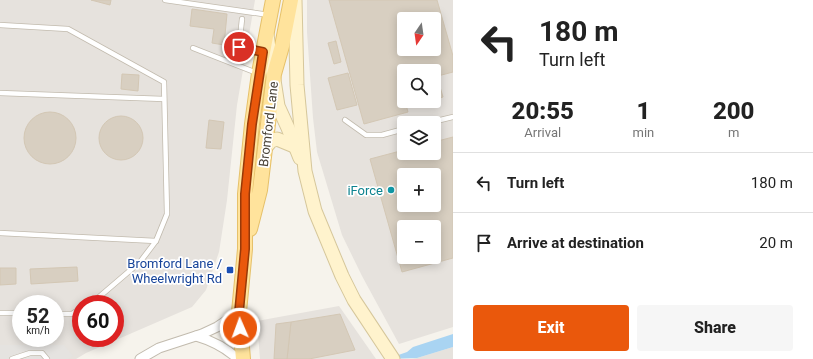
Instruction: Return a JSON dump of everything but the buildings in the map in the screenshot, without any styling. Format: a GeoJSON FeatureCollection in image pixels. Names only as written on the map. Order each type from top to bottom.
{"type":"FeatureCollection","features":[{"type":"Feature","properties":{"kind":"main road","name":"Bromford Lane"},"geometry":{"type":"LineString","coordinates":[[243,359],[239,312],[245,249],[245,194],[259,73],[273,0]]}},
{"type":"Feature","properties":{"kind":"main road","name":"Bromford Lane"},"geometry":{"type":"LineString","coordinates":[[245,249],[260,190],[274,74],[282,46],[291,0]]}},
{"type":"Feature","properties":{"kind":"street"},"geometry":{"type":"LineString","coordinates":[[295,0],[297,85],[305,171],[314,210],[342,276],[354,300],[394,359]]}},
{"type":"Feature","properties":{"kind":"street"},"geometry":{"type":"LineString","coordinates":[[267,33],[278,106],[305,171]]}},
{"type":"Feature","properties":{"kind":"street"},"geometry":{"type":"LineString","coordinates":[[265,148],[272,141],[278,139],[294,146]]}},
{"type":"Feature","properties":{"kind":"street"},"geometry":{"type":"LineString","coordinates":[[140,359],[159,348],[196,336],[217,327],[239,312]]}},
{"type":"Feature","properties":{"kind":"street"},"geometry":{"type":"LineString","coordinates":[[196,336],[210,340],[230,351],[238,359]]}},
{"type":"Feature","properties":{"kind":"lane"},"geometry":{"type":"LineString","coordinates":[[165,0],[270,15]]}},
{"type":"Feature","properties":{"kind":"lane"},"geometry":{"type":"LineString","coordinates":[[242,19],[239,47],[263,52]]}},
{"type":"Feature","properties":{"kind":"lane"},"geometry":{"type":"LineString","coordinates":[[0,25],[68,29],[164,82],[167,214],[156,241],[140,262],[101,295]]}},
{"type":"Feature","properties":{"kind":"lane"},"geometry":{"type":"LineString","coordinates":[[193,48],[259,73]]}},
{"type":"Feature","properties":{"kind":"lane"},"geometry":{"type":"LineString","coordinates":[[0,93],[164,99]]}},
{"type":"Feature","properties":{"kind":"lane"},"geometry":{"type":"LineString","coordinates":[[441,120],[453,117]]}},
{"type":"Feature","properties":{"kind":"lane"},"geometry":{"type":"LineString","coordinates":[[345,120],[366,135],[382,135],[397,131]]}},
{"type":"Feature","properties":{"kind":"lane"},"geometry":{"type":"LineString","coordinates":[[0,233],[156,241]]}},
{"type":"Feature","properties":{"kind":"lane"},"geometry":{"type":"LineString","coordinates":[[0,313],[12,313]]}},
{"type":"Feature","properties":{"kind":"lane"},"geometry":{"type":"LineString","coordinates":[[12,359],[30,353],[42,353],[47,359]]}},
{"type":"Feature","properties":{"kind":"shaded area"},"geometry":{"type":"Polygon","coordinates":[[[0,0],[255,0],[237,105],[227,200],[219,252],[206,290],[192,307],[124,337],[124,295],[72,295],[72,347],[100,347],[76,359],[0,359],[0,0]]]}},
{"type":"Feature","properties":{"kind":"shaded area"},"geometry":{"type":"Polygon","coordinates":[[[307,0],[453,0],[453,327],[399,344],[362,276],[342,235],[317,152],[307,32],[307,0]]]}},
{"type":"Feature","properties":{"kind":"shaded area"},"geometry":{"type":"Polygon","coordinates":[[[339,306],[376,359],[260,359],[257,321],[339,306]]]}},
{"type":"Feature","properties":{"kind":"shaded area"},"geometry":{"type":"Polygon","coordinates":[[[0,345],[12,345],[12,347],[64,347],[64,345],[73,356],[68,359],[0,359],[0,345]]]}},
{"type":"Feature","properties":{"kind":"shaded area"},"geometry":{"type":"Polygon","coordinates":[[[453,347],[453,359],[411,359],[417,358],[453,347]]]}},
{"type":"Feature","properties":{"kind":"water"},"geometry":{"type":"Polygon","coordinates":[[[453,334],[453,347],[417,358],[387,359],[407,352],[413,347],[453,334]]]}},
{"type":"Feature","properties":{"kind":"place","name":"iForce"},"geometry":{"type":"Point","coordinates":[391,190]}},
{"type":"Feature","properties":{"kind":"place","name":"Bromford Lane / Wheelwright Rd"},"geometry":{"type":"Point","coordinates":[230,270]}},
{"type":"Feature","properties":{"kind":"route"},"geometry":{"type":"LineString","coordinates":[[239,47],[263,52],[252,124],[245,194],[245,249],[239,312],[240,328]]}}]}
